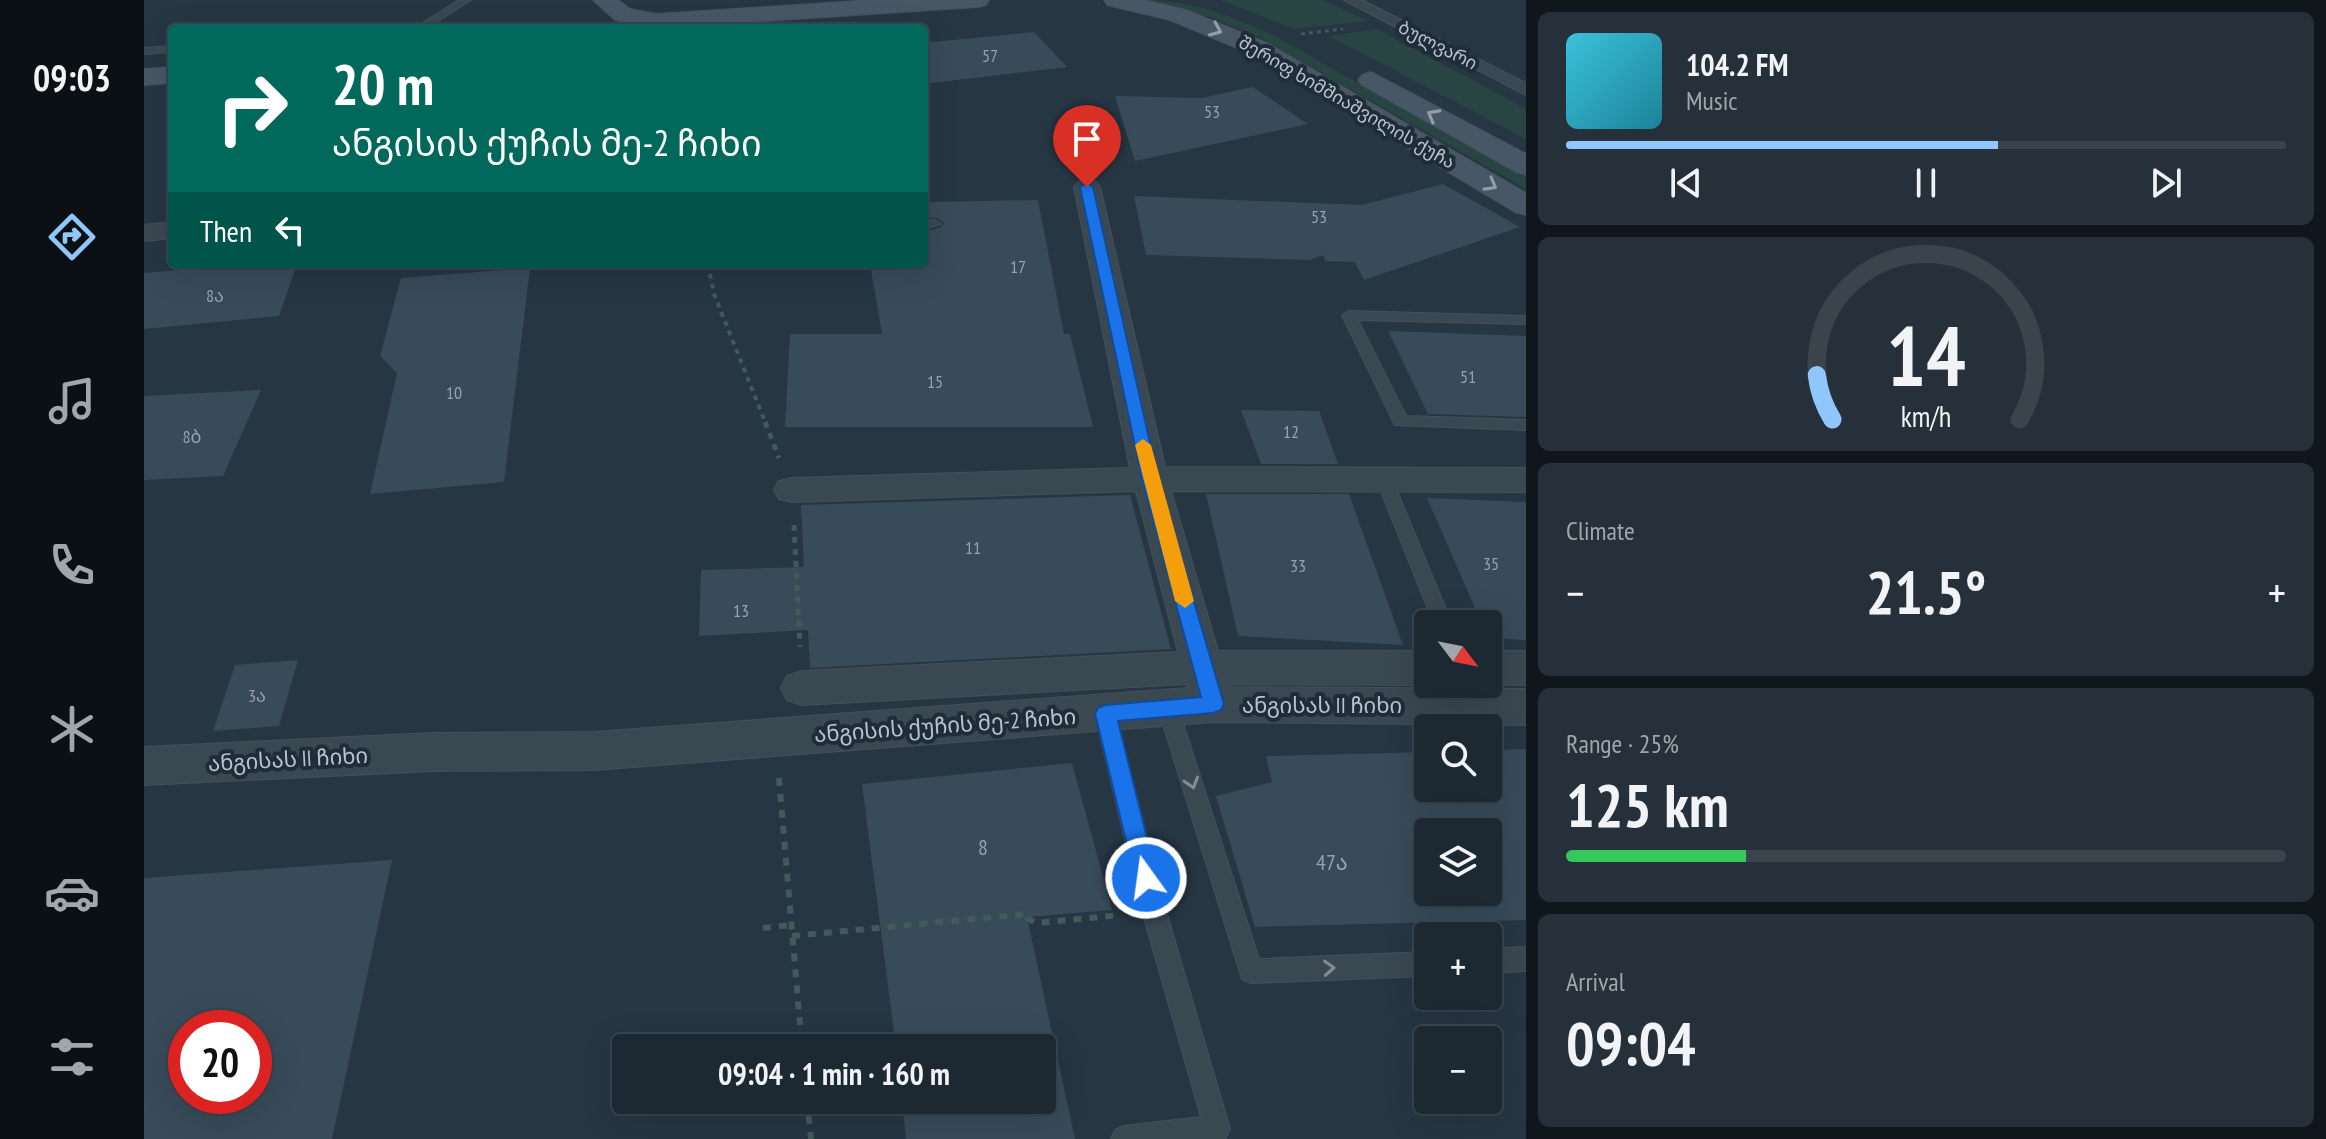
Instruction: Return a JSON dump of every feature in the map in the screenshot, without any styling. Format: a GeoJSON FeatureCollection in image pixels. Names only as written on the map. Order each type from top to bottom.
{"type":"FeatureCollection","features":[{"type":"Feature","properties":{"kind":"main road"},"geometry":{"type":"LineString","coordinates":[[665,23],[697,13],[707,0]]}},
{"type":"Feature","properties":{"kind":"main road"},"geometry":{"type":"LineString","coordinates":[[599,24],[613,8],[665,23],[978,0]]}},
{"type":"Feature","properties":{"kind":"main road","name":"შერიფ ხიმშიაშვილის ქუჩა"},"geometry":{"type":"LineString","coordinates":[[1115,0],[1178,15],[1258,48],[1526,206]]}},
{"type":"Feature","properties":{"kind":"main road","name":"შერიფ ხიმშიაშვილის ქუჩა"},"geometry":{"type":"LineString","coordinates":[[1193,0],[1248,17],[1288,36]]}},
{"type":"Feature","properties":{"kind":"main road","name":"შერიფ ხიმშიაშვილის ქუჩა"},"geometry":{"type":"LineString","coordinates":[[1345,66],[1526,166]]}},
{"type":"Feature","properties":{"kind":"main road"},"geometry":{"type":"LineString","coordinates":[[144,77],[168,75]]}},
{"type":"Feature","properties":{"kind":"street","name":"ბულვარი"},"geometry":{"type":"LineString","coordinates":[[1351,0],[1526,90]]}},
{"type":"Feature","properties":{"kind":"street"},"geometry":{"type":"LineString","coordinates":[[1087,187],[1150,479],[1208,686]]}},
{"type":"Feature","properties":{"kind":"street"},"geometry":{"type":"LineString","coordinates":[[144,233],[168,230]]}},
{"type":"Feature","properties":{"kind":"street"},"geometry":{"type":"LineString","coordinates":[[792,490],[1150,479],[1526,480]]}},
{"type":"Feature","properties":{"kind":"street"},"geometry":{"type":"LineString","coordinates":[[1502,668],[1526,668]]}},
{"type":"Feature","properties":{"kind":"street"},"geometry":{"type":"LineString","coordinates":[[802,688],[1208,686],[1414,669]]}},
{"type":"Feature","properties":{"kind":"street","name":"ანგისას II ჩიხი"},"geometry":{"type":"LineString","coordinates":[[1208,686],[1526,707]]}},
{"type":"Feature","properties":{"kind":"street","name":"ანგისის ქუჩის მე-2 ჩიხი"},"geometry":{"type":"LineString","coordinates":[[432,752],[595,751],[792,742],[1168,708],[1208,686]]}},
{"type":"Feature","properties":{"kind":"street","name":"ანგისას II ჩიხი"},"geometry":{"type":"LineString","coordinates":[[144,766],[432,752]]}},
{"type":"Feature","properties":{"kind":"lane"},"geometry":{"type":"LineString","coordinates":[[427,24],[466,0]]}},
{"type":"Feature","properties":{"kind":"lane"},"geometry":{"type":"LineString","coordinates":[[144,51],[168,49]]}},
{"type":"Feature","properties":{"kind":"lane"},"geometry":{"type":"LineString","coordinates":[[1526,320],[1349,315],[1401,421],[1526,425]]}},
{"type":"Feature","properties":{"kind":"lane"},"geometry":{"type":"LineString","coordinates":[[1384,479],[1437,610]]}},
{"type":"Feature","properties":{"kind":"lane"},"geometry":{"type":"LineString","coordinates":[[1168,708],[1251,971],[1414,965]]}},
{"type":"Feature","properties":{"kind":"lane"},"geometry":{"type":"LineString","coordinates":[[1105,714],[1154,911],[1217,1129],[1124,1139]]}},
{"type":"Feature","properties":{"kind":"lane"},"geometry":{"type":"LineString","coordinates":[[1502,960],[1526,959]]}},
{"type":"Feature","properties":{"kind":"path"},"geometry":{"type":"LineString","coordinates":[[709,268],[714,294],[792,490],[802,688]]}},
{"type":"Feature","properties":{"kind":"path"},"geometry":{"type":"LineString","coordinates":[[792,742],[791,925],[801,1034]]}},
{"type":"Feature","properties":{"kind":"path"},"geometry":{"type":"LineString","coordinates":[[792,936],[1027,914],[1027,918],[1036,923],[1154,911]]}},
{"type":"Feature","properties":{"kind":"path"},"geometry":{"type":"LineString","coordinates":[[763,928],[791,925]]}},
{"type":"Feature","properties":{"kind":"path"},"geometry":{"type":"LineString","coordinates":[[808,1114],[811,1139]]}},
{"type":"Feature","properties":{"kind":"green space"},"geometry":{"type":"Polygon","coordinates":[[[1146,0],[1196,6],[1273,35],[1526,178],[1526,189],[1261,38],[1210,17],[1146,0]]]}},
{"type":"Feature","properties":{"kind":"green space"},"geometry":{"type":"Polygon","coordinates":[[[1220,0],[1323,0],[1368,21],[1294,29],[1220,0]]]}},
{"type":"Feature","properties":{"kind":"green space"},"geometry":{"type":"Polygon","coordinates":[[[1377,29],[1526,109],[1526,139],[1329,36],[1377,29]]]}},
{"type":"Feature","properties":{"kind":"building"},"geometry":{"type":"Polygon","coordinates":[[[1034,32],[1067,67],[928,84],[928,43],[1034,32]]]}},
{"type":"Feature","properties":{"kind":"building"},"geometry":{"type":"Polygon","coordinates":[[[1253,87],[1308,124],[1135,161],[1115,96],[1201,98],[1253,87]]]}},
{"type":"Feature","properties":{"kind":"building"},"geometry":{"type":"Polygon","coordinates":[[[1443,184],[1520,227],[1364,280],[1355,262],[1325,261],[1323,255],[1310,260],[1146,255],[1134,196],[1362,205],[1443,184]]]}},
{"type":"Feature","properties":{"kind":"building"},"geometry":{"type":"Polygon","coordinates":[[[1038,200],[1064,334],[1070,334],[1093,427],[785,427],[790,334],[882,334],[871,268],[928,268],[928,231],[942,227],[944,223],[937,218],[928,218],[928,202],[1038,200]]]}},
{"type":"Feature","properties":{"kind":"building"},"geometry":{"type":"Polygon","coordinates":[[[206,268],[296,268],[279,316],[144,329],[144,273],[206,268]]]}},
{"type":"Feature","properties":{"kind":"building"},"geometry":{"type":"Polygon","coordinates":[[[530,268],[504,482],[370,494],[397,373],[380,356],[401,278],[530,268]]]}},
{"type":"Feature","properties":{"kind":"building"},"geometry":{"type":"Polygon","coordinates":[[[1388,331],[1526,336],[1526,417],[1428,414],[1388,331]]]}},
{"type":"Feature","properties":{"kind":"building"},"geometry":{"type":"Polygon","coordinates":[[[261,390],[223,476],[144,480],[144,396],[261,390]]]}},
{"type":"Feature","properties":{"kind":"building"},"geometry":{"type":"Polygon","coordinates":[[[1241,410],[1319,411],[1338,464],[1261,464],[1241,410]]]}},
{"type":"Feature","properties":{"kind":"building"},"geometry":{"type":"Polygon","coordinates":[[[1206,494],[1349,494],[1403,645],[1238,636],[1206,494]]]}},
{"type":"Feature","properties":{"kind":"building"},"geometry":{"type":"Polygon","coordinates":[[[1130,495],[1171,649],[810,668],[808,630],[699,636],[701,570],[804,567],[801,505],[1130,495]]]}},
{"type":"Feature","properties":{"kind":"building"},"geometry":{"type":"Polygon","coordinates":[[[1427,498],[1526,502],[1526,640],[1502,639],[1502,610],[1476,610],[1427,498]]]}},
{"type":"Feature","properties":{"kind":"building"},"geometry":{"type":"Polygon","coordinates":[[[298,660],[279,726],[213,731],[235,665],[298,660]]]}},
{"type":"Feature","properties":{"kind":"building"},"geometry":{"type":"Polygon","coordinates":[[[1526,749],[1526,920],[1255,927],[1216,796],[1272,782],[1266,756],[1414,752],[1414,802],[1502,802],[1502,750],[1526,749]]]}},
{"type":"Feature","properties":{"kind":"building"},"geometry":{"type":"Polygon","coordinates":[[[1072,763],[1112,910],[1027,917],[1052,1034],[894,1034],[862,784],[1072,763]]]}},
{"type":"Feature","properties":{"kind":"building"},"geometry":{"type":"Polygon","coordinates":[[[392,860],[332,1139],[144,1139],[144,878],[392,860]]]}},
{"type":"Feature","properties":{"kind":"building"},"geometry":{"type":"Polygon","coordinates":[[[1056,1051],[1075,1139],[906,1139],[903,1114],[1056,1114],[1056,1051]]]}},
{"type":"Feature","properties":{"kind":"slow traffic"},"geometry":{"type":"LineString","coordinates":[[1143,445],[1185,601]]}},
{"type":"Feature","properties":{"kind":"route"},"geometry":{"type":"LineString","coordinates":[[1087,187],[1150,479],[1213,704],[1105,714],[1146,878]]}}]}
